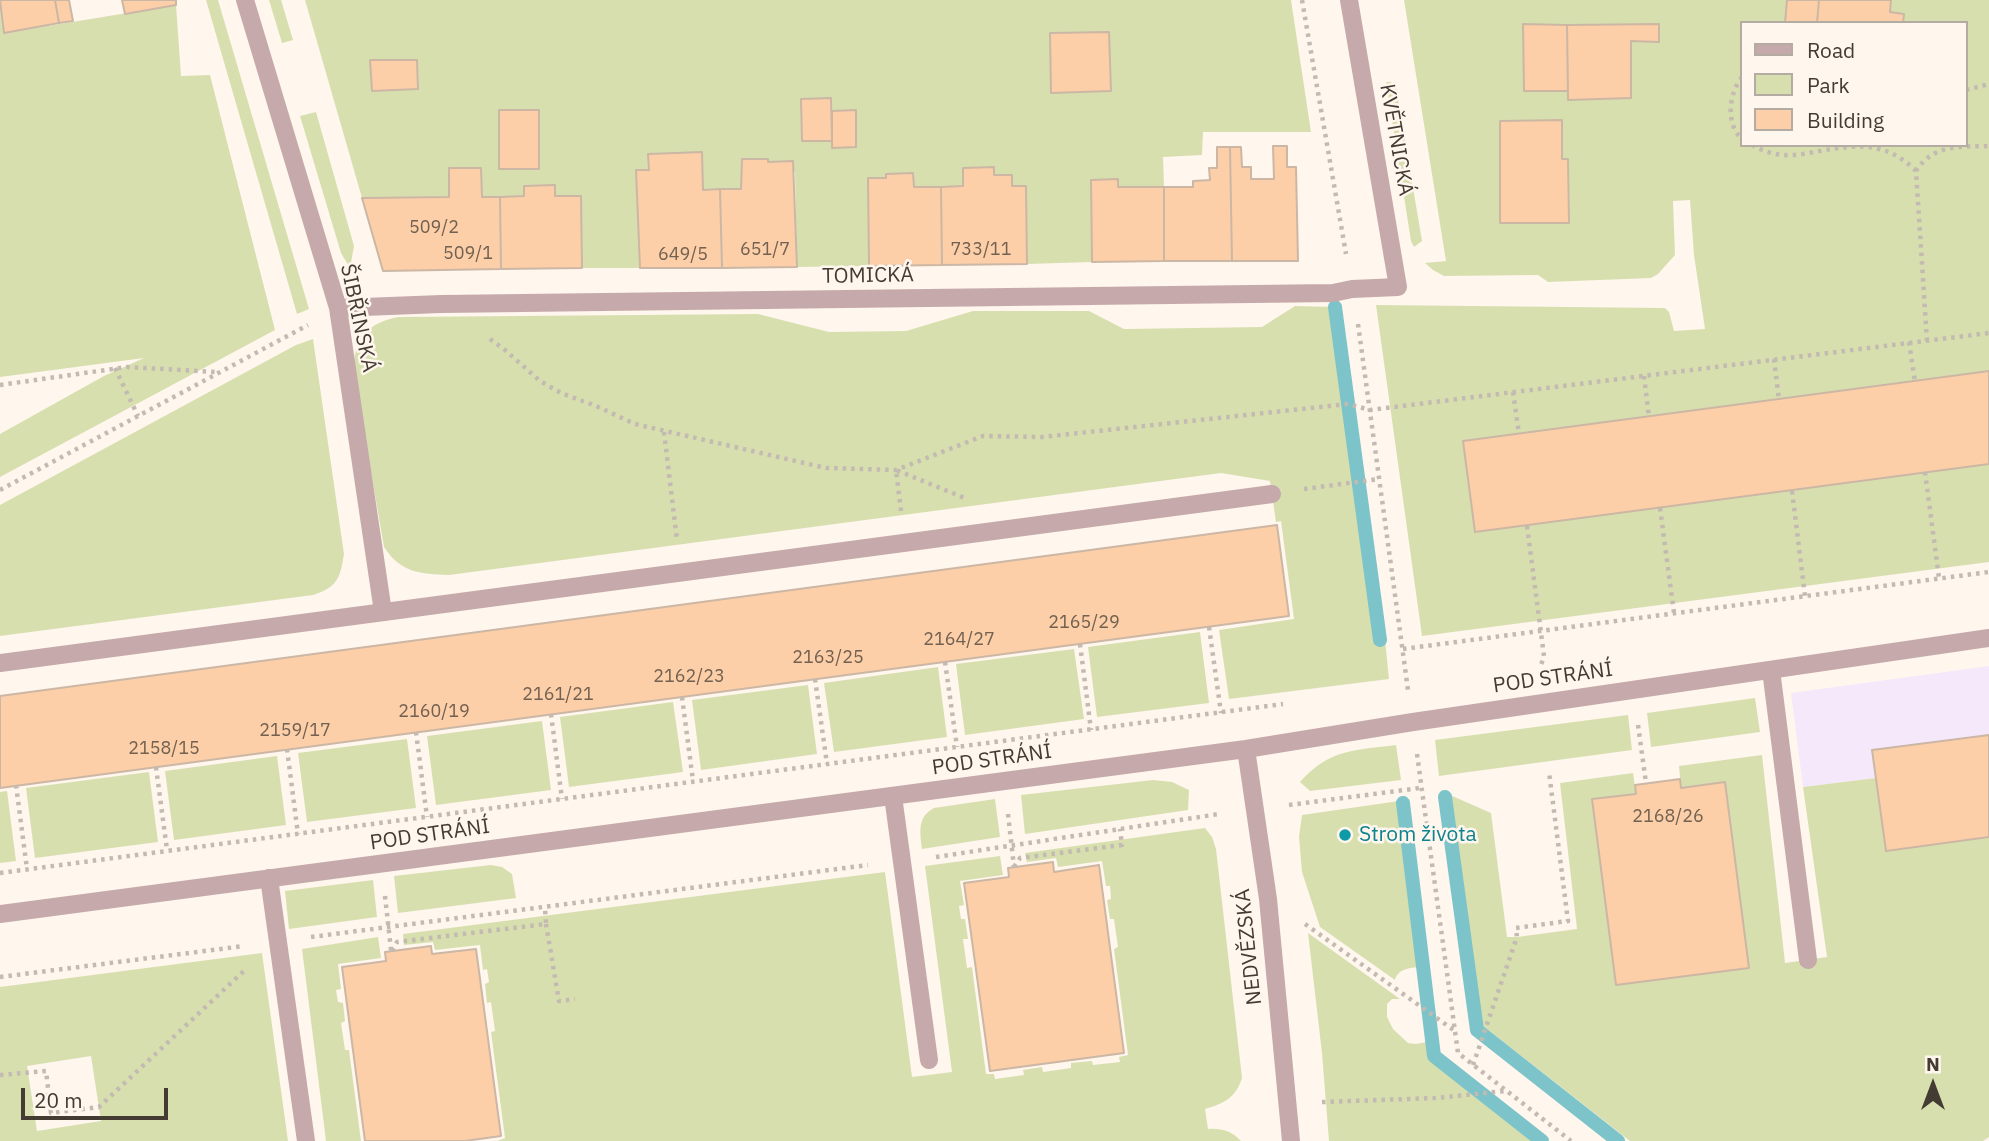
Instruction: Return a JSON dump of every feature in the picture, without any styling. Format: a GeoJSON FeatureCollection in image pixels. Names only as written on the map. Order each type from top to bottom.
{"type":"FeatureCollection","features":[{"type":"Feature","properties":{"kind":"street","name":"ŠIBŘINSKÁ"},"geometry":{"type":"LineString","coordinates":[[245,0],[338,308],[383,612]]}},
{"type":"Feature","properties":{"kind":"street","name":"KVĚTNICKÁ"},"geometry":{"type":"LineString","coordinates":[[1349,0],[1398,287]]}},
{"type":"Feature","properties":{"kind":"street","name":"TOMICKÁ"},"geometry":{"type":"LineString","coordinates":[[338,308],[441,304],[1334,293],[1352,289],[1398,287]]}},
{"type":"Feature","properties":{"kind":"street"},"geometry":{"type":"LineString","coordinates":[[0,663],[1272,494]]}},
{"type":"Feature","properties":{"kind":"street","name":"POD STRÁNÍ"},"geometry":{"type":"LineString","coordinates":[[0,914],[1246,749],[1989,638]]}},
{"type":"Feature","properties":{"kind":"street"},"geometry":{"type":"LineString","coordinates":[[1771,670],[1808,960]]}},
{"type":"Feature","properties":{"kind":"street","name":"NEDVĚZSKÁ"},"geometry":{"type":"LineString","coordinates":[[1246,749],[1268,899],[1291,1141]]}},
{"type":"Feature","properties":{"kind":"street"},"geometry":{"type":"LineString","coordinates":[[893,796],[929,1060]]}},
{"type":"Feature","properties":{"kind":"street"},"geometry":{"type":"LineString","coordinates":[[269,878],[306,1141]]}},
{"type":"Feature","properties":{"kind":"path"},"geometry":{"type":"LineString","coordinates":[[1302,0],[1348,267]]}},
{"type":"Feature","properties":{"kind":"path"},"geometry":{"type":"LineString","coordinates":[[1741,78],[1735,87],[1731,108],[1733,124],[1741,138]]}},
{"type":"Feature","properties":{"kind":"path"},"geometry":{"type":"LineString","coordinates":[[1968,89],[1989,84]]}},
{"type":"Feature","properties":{"kind":"path"},"geometry":{"type":"LineString","coordinates":[[1927,341],[1916,171],[1930,155],[1951,148],[1989,146]]}},
{"type":"Feature","properties":{"kind":"path"},"geometry":{"type":"LineString","coordinates":[[1756,147],[1783,155],[1801,155],[1847,147]]}},
{"type":"Feature","properties":{"kind":"path"},"geometry":{"type":"LineString","coordinates":[[1862,147],[1896,154],[1916,171]]}},
{"type":"Feature","properties":{"kind":"path"},"geometry":{"type":"LineString","coordinates":[[1357,319],[1409,698]]}},
{"type":"Feature","properties":{"kind":"path"},"geometry":{"type":"LineString","coordinates":[[0,490],[311,323]]}},
{"type":"Feature","properties":{"kind":"path"},"geometry":{"type":"LineString","coordinates":[[896,470],[983,436],[1042,437],[1348,404],[1370,410],[1989,333]]}},
{"type":"Feature","properties":{"kind":"path"},"geometry":{"type":"LineString","coordinates":[[483,334],[540,381],[561,393],[635,424],[826,468],[896,470],[982,504],[1013,528]]}},
{"type":"Feature","properties":{"kind":"path"},"geometry":{"type":"LineString","coordinates":[[1909,342],[1915,382]]}},
{"type":"Feature","properties":{"kind":"path"},"geometry":{"type":"LineString","coordinates":[[1774,359],[1779,400]]}},
{"type":"Feature","properties":{"kind":"path"},"geometry":{"type":"LineString","coordinates":[[0,385],[127,367],[216,373]]}},
{"type":"Feature","properties":{"kind":"path"},"geometry":{"type":"LineString","coordinates":[[115,368],[138,416]]}},
{"type":"Feature","properties":{"kind":"path"},"geometry":{"type":"LineString","coordinates":[[1644,376],[1649,417]]}},
{"type":"Feature","properties":{"kind":"path"},"geometry":{"type":"LineString","coordinates":[[1513,392],[1519,434]]}},
{"type":"Feature","properties":{"kind":"path"},"geometry":{"type":"LineString","coordinates":[[664,432],[681,572]]}},
{"type":"Feature","properties":{"kind":"path"},"geometry":{"type":"LineString","coordinates":[[1925,472],[1939,578]]}},
{"type":"Feature","properties":{"kind":"path"},"geometry":{"type":"LineString","coordinates":[[1272,494],[1379,479]]}},
{"type":"Feature","properties":{"kind":"path"},"geometry":{"type":"LineString","coordinates":[[1792,491],[1805,596]]}},
{"type":"Feature","properties":{"kind":"path"},"geometry":{"type":"LineString","coordinates":[[1660,508],[1674,613]]}},
{"type":"Feature","properties":{"kind":"path"},"geometry":{"type":"LineString","coordinates":[[1527,526],[1541,631]]}},
{"type":"Feature","properties":{"kind":"path"},"geometry":{"type":"LineString","coordinates":[[1403,649],[1989,572]]}},
{"type":"Feature","properties":{"kind":"path"},"geometry":{"type":"LineString","coordinates":[[1209,626],[1221,713]]}},
{"type":"Feature","properties":{"kind":"path"},"geometry":{"type":"LineString","coordinates":[[1080,644],[1091,730]]}},
{"type":"Feature","properties":{"kind":"path"},"geometry":{"type":"LineString","coordinates":[[945,662],[957,747]]}},
{"type":"Feature","properties":{"kind":"path"},"geometry":{"type":"LineString","coordinates":[[815,679],[827,764]]}},
{"type":"Feature","properties":{"kind":"path"},"geometry":{"type":"LineString","coordinates":[[1399,689],[1408,688]]}},
{"type":"Feature","properties":{"kind":"path"},"geometry":{"type":"LineString","coordinates":[[1633,690],[1646,783]]}},
{"type":"Feature","properties":{"kind":"path"},"geometry":{"type":"LineString","coordinates":[[682,697],[693,781]]}},
{"type":"Feature","properties":{"kind":"path"},"geometry":{"type":"LineString","coordinates":[[0,873],[1286,704]]}},
{"type":"Feature","properties":{"kind":"path"},"geometry":{"type":"LineString","coordinates":[[551,714],[562,799]]}},
{"type":"Feature","properties":{"kind":"path"},"geometry":{"type":"LineString","coordinates":[[416,732],[428,817]]}},
{"type":"Feature","properties":{"kind":"path"},"geometry":{"type":"LineString","coordinates":[[1415,743],[1458,1053],[1571,1141]]}},
{"type":"Feature","properties":{"kind":"path"},"geometry":{"type":"LineString","coordinates":[[287,749],[298,834]]}},
{"type":"Feature","properties":{"kind":"path"},"geometry":{"type":"LineString","coordinates":[[156,767],[167,850]]}},
{"type":"Feature","properties":{"kind":"path"},"geometry":{"type":"LineString","coordinates":[[1473,1065],[1517,937],[1516,928],[1568,922],[1549,772]]}},
{"type":"Feature","properties":{"kind":"path"},"geometry":{"type":"LineString","coordinates":[[16,785],[27,869]]}},
{"type":"Feature","properties":{"kind":"path"},"geometry":{"type":"LineString","coordinates":[[1288,805],[1420,788]]}},
{"type":"Feature","properties":{"kind":"path"},"geometry":{"type":"LineString","coordinates":[[0,977],[902,861],[1219,814]]}},
{"type":"Feature","properties":{"kind":"path"},"geometry":{"type":"LineString","coordinates":[[1012,854],[1014,867],[1020,858],[1122,845],[1120,829]]}},
{"type":"Feature","properties":{"kind":"path"},"geometry":{"type":"LineString","coordinates":[[545,908],[559,1001],[575,999]]}},
{"type":"Feature","properties":{"kind":"path"},"geometry":{"type":"LineString","coordinates":[[1300,921],[1455,1031]]}},
{"type":"Feature","properties":{"kind":"path"},"geometry":{"type":"LineString","coordinates":[[390,935],[392,951],[397,942],[546,924]]}},
{"type":"Feature","properties":{"kind":"path"},"geometry":{"type":"LineString","coordinates":[[0,1075],[46,1071],[51,1113],[99,1107],[278,941]]}},
{"type":"Feature","properties":{"kind":"path"},"geometry":{"type":"LineString","coordinates":[[1320,1102],[1436,1098],[1506,1091]]}},
{"type":"Feature","properties":{"kind":"shaded area"},"geometry":{"type":"Polygon","coordinates":[[[1989,666],[1989,837],[1886,851],[1876,778],[1803,787],[1791,693],[1989,666]]]}},
{"type":"Feature","properties":{"kind":"green space"},"geometry":{"type":"Polygon","coordinates":[[[206,0],[218,0],[309,309],[297,314],[206,0]]]}},
{"type":"Feature","properties":{"kind":"green space"},"geometry":{"type":"Polygon","coordinates":[[[269,0],[281,0],[293,40],[282,43],[269,0]]]}},
{"type":"Feature","properties":{"kind":"green space"},"geometry":{"type":"Polygon","coordinates":[[[305,0],[1291,0],[1311,132],[1203,132],[1202,155],[1163,157],[1164,187],[1118,187],[1092,180],[1092,262],[1027,264],[1026,186],[1012,186],[1012,175],[994,175],[993,167],[963,168],[963,186],[914,187],[913,173],[869,178],[869,266],[797,267],[793,161],[742,160],[741,189],[703,190],[702,152],[649,154],[649,170],[636,171],[640,268],[582,268],[581,197],[555,196],[555,185],[525,186],[524,196],[482,197],[481,168],[450,168],[449,197],[362,198],[305,0]],[[1109,32],[1050,33],[1051,93],[1111,91],[1109,32]],[[371,60],[372,90],[418,89],[417,60],[371,60]],[[831,98],[802,99],[803,141],[832,141],[832,148],[856,147],[856,111],[832,111],[831,98]],[[499,110],[499,169],[538,169],[539,111],[499,110]]]}},
{"type":"Feature","properties":{"kind":"green space"},"geometry":{"type":"Polygon","coordinates":[[[1404,0],[1989,0],[1989,371],[1463,442],[1475,532],[1989,464],[1989,562],[1422,636],[1376,305],[1665,308],[1669,312],[1674,331],[1705,329],[1694,255],[1690,200],[1673,201],[1675,255],[1651,278],[1548,282],[1538,275],[1444,276],[1425,263],[1446,261],[1404,0]],[[1523,24],[1524,91],[1568,91],[1569,100],[1631,98],[1631,41],[1659,42],[1659,25],[1523,24]],[[1562,120],[1500,121],[1500,222],[1569,222],[1568,159],[1562,159],[1562,120]]]}},
{"type":"Feature","properties":{"kind":"green space"},"geometry":{"type":"Polygon","coordinates":[[[0,2],[5,33],[176,5],[181,76],[210,75],[275,330],[0,477],[0,434],[104,376],[144,358],[0,377],[0,2]]]}},
{"type":"Feature","properties":{"kind":"green space"},"geometry":{"type":"Polygon","coordinates":[[[1386,82],[1391,82],[1396,87],[1422,241],[1414,247],[1411,241],[1386,82]]]}},
{"type":"Feature","properties":{"kind":"green space"},"geometry":{"type":"Polygon","coordinates":[[[316,112],[354,246],[350,268],[341,253],[300,116],[316,112]]]}},
{"type":"Feature","properties":{"kind":"green space"},"geometry":{"type":"Polygon","coordinates":[[[1295,306],[1335,307],[1380,640],[1385,640],[1389,679],[1229,699],[1219,630],[1294,619],[1281,521],[1276,522],[1270,481],[1221,473],[449,575],[429,574],[404,567],[390,556],[384,547],[354,373],[356,351],[364,334],[379,323],[399,317],[758,314],[829,332],[906,331],[973,311],[1089,311],[1124,329],[1262,327],[1295,306]]]}},
{"type":"Feature","properties":{"kind":"green space"},"geometry":{"type":"Polygon","coordinates":[[[313,339],[344,554],[339,575],[333,585],[313,595],[0,636],[0,505],[296,345],[313,339]]]}},
{"type":"Feature","properties":{"kind":"green space"},"geometry":{"type":"Polygon","coordinates":[[[1200,632],[1209,703],[1097,717],[1088,647],[1200,632]]]}},
{"type":"Feature","properties":{"kind":"green space"},"geometry":{"type":"Polygon","coordinates":[[[1074,649],[1084,719],[965,735],[956,664],[1074,649]]]}},
{"type":"Feature","properties":{"kind":"green space"},"geometry":{"type":"Polygon","coordinates":[[[938,667],[947,737],[834,752],[824,683],[938,667]]]}},
{"type":"Feature","properties":{"kind":"green space"},"geometry":{"type":"Polygon","coordinates":[[[808,685],[817,754],[701,770],[692,700],[808,685]]]}},
{"type":"Feature","properties":{"kind":"green space"},"geometry":{"type":"Polygon","coordinates":[[[1755,698],[1760,732],[1651,747],[1647,713],[1755,698]]]}},
{"type":"Feature","properties":{"kind":"green space"},"geometry":{"type":"Polygon","coordinates":[[[673,702],[683,772],[569,787],[560,717],[673,702]]]}},
{"type":"Feature","properties":{"kind":"green space"},"geometry":{"type":"Polygon","coordinates":[[[1628,715],[1632,750],[1439,776],[1435,740],[1628,715]]]}},
{"type":"Feature","properties":{"kind":"green space"},"geometry":{"type":"Polygon","coordinates":[[[542,721],[551,790],[436,805],[427,736],[542,721]]]}},
{"type":"Feature","properties":{"kind":"green space"},"geometry":{"type":"Polygon","coordinates":[[[407,739],[416,808],[307,822],[298,753],[407,739]]]}},
{"type":"Feature","properties":{"kind":"green space"},"geometry":{"type":"Polygon","coordinates":[[[1396,745],[1401,780],[1310,791],[1300,782],[1311,771],[1333,757],[1356,750],[1396,745]]]}},
{"type":"Feature","properties":{"kind":"green space"},"geometry":{"type":"Polygon","coordinates":[[[1762,755],[1785,963],[1827,957],[1803,787],[1876,778],[1886,851],[1989,837],[1989,1137],[1983,1141],[1630,1141],[1482,1025],[1450,795],[1491,813],[1507,937],[1517,937],[1577,929],[1560,783],[1633,773],[1636,794],[1592,800],[1616,985],[1749,968],[1725,783],[1681,788],[1679,766],[1762,755]]]}},
{"type":"Feature","properties":{"kind":"green space"},"geometry":{"type":"Polygon","coordinates":[[[277,756],[286,825],[174,840],[165,771],[277,756]]]}},
{"type":"Feature","properties":{"kind":"green space"},"geometry":{"type":"Polygon","coordinates":[[[149,772],[158,842],[35,858],[26,788],[149,772]]]}},
{"type":"Feature","properties":{"kind":"green space"},"geometry":{"type":"Polygon","coordinates":[[[1153,780],[1172,782],[1189,790],[1188,810],[1025,834],[1021,795],[1153,780]]]}},
{"type":"Feature","properties":{"kind":"green space"},"geometry":{"type":"Polygon","coordinates":[[[7,791],[16,861],[0,863],[0,792],[7,791]]]}},
{"type":"Feature","properties":{"kind":"green space"},"geometry":{"type":"Polygon","coordinates":[[[995,799],[1000,837],[922,849],[922,820],[934,808],[995,799]]]}},
{"type":"Feature","properties":{"kind":"green space"},"geometry":{"type":"Polygon","coordinates":[[[1399,801],[1418,967],[1401,971],[1395,980],[1320,927],[1302,872],[1299,837],[1302,815],[1399,801]]]}},
{"type":"Feature","properties":{"kind":"green space"},"geometry":{"type":"Polygon","coordinates":[[[1205,828],[1216,849],[1242,1078],[1236,1091],[1228,1099],[1205,1109],[1208,1129],[1226,1131],[1241,1141],[497,1141],[505,1138],[491,1032],[495,1031],[491,1002],[487,1003],[485,984],[489,982],[487,969],[483,970],[480,945],[435,950],[433,942],[404,945],[403,934],[885,872],[912,1077],[952,1072],[925,866],[1000,856],[1003,875],[960,881],[964,905],[959,906],[961,919],[965,919],[968,939],[963,939],[967,968],[972,967],[986,1074],[994,1074],[995,1079],[1024,1075],[1023,1070],[1042,1067],[1043,1072],[1071,1068],[1071,1063],[1092,1061],[1093,1065],[1120,1062],[1119,1057],[1128,1055],[1114,949],[1118,947],[1114,919],[1110,919],[1107,900],[1111,899],[1110,886],[1106,886],[1102,861],[1058,867],[1056,858],[1027,862],[1025,853],[1205,828]]]}},
{"type":"Feature","properties":{"kind":"green space"},"geometry":{"type":"Polygon","coordinates":[[[491,865],[502,867],[512,874],[516,898],[398,913],[394,876],[491,865]]]}},
{"type":"Feature","properties":{"kind":"green space"},"geometry":{"type":"Polygon","coordinates":[[[373,880],[377,917],[289,929],[285,891],[373,880]]]}},
{"type":"Feature","properties":{"kind":"green space"},"geometry":{"type":"Polygon","coordinates":[[[1308,933],[1400,999],[1392,999],[1387,1004],[1387,1017],[1393,1029],[1408,1043],[1427,1042],[1429,1058],[1537,1141],[1329,1141],[1308,933]]]}},
{"type":"Feature","properties":{"kind":"green space"},"geometry":{"type":"Polygon","coordinates":[[[378,937],[381,958],[338,964],[341,989],[336,990],[338,1002],[343,1003],[345,1021],[341,1023],[345,1050],[349,1050],[361,1141],[326,1141],[302,949],[378,937]]]}},
{"type":"Feature","properties":{"kind":"green space"},"geometry":{"type":"Polygon","coordinates":[[[262,953],[288,1141],[0,1141],[0,987],[262,953]],[[91,1056],[27,1066],[37,1131],[101,1121],[91,1056]]]}},
{"type":"Feature","properties":{"kind":"building"},"geometry":{"type":"Polygon","coordinates":[[[0,0],[55,0],[59,23],[4,33],[0,0]]]}},
{"type":"Feature","properties":{"kind":"building"},"geometry":{"type":"Polygon","coordinates":[[[55,0],[69,0],[73,21],[59,23],[55,0]]]}},
{"type":"Feature","properties":{"kind":"building"},"geometry":{"type":"Polygon","coordinates":[[[122,0],[176,0],[176,5],[125,14],[122,0]]]}},
{"type":"Feature","properties":{"kind":"building"},"geometry":{"type":"Polygon","coordinates":[[[1787,0],[1819,0],[1817,21],[1785,21],[1787,0]]]}},
{"type":"Feature","properties":{"kind":"building"},"geometry":{"type":"Polygon","coordinates":[[[1819,0],[1891,0],[1890,12],[1904,14],[1903,21],[1817,21],[1819,0]]]}},
{"type":"Feature","properties":{"kind":"building"},"geometry":{"type":"Polygon","coordinates":[[[1523,24],[1567,25],[1568,91],[1524,91],[1523,24]]]}},
{"type":"Feature","properties":{"kind":"building"},"geometry":{"type":"Polygon","coordinates":[[[1659,24],[1659,42],[1631,41],[1631,98],[1568,100],[1567,25],[1659,24]]]}},
{"type":"Feature","properties":{"kind":"building"},"geometry":{"type":"Polygon","coordinates":[[[1109,32],[1111,91],[1051,93],[1050,33],[1109,32]]]}},
{"type":"Feature","properties":{"kind":"building"},"geometry":{"type":"Polygon","coordinates":[[[370,60],[417,60],[418,89],[372,91],[370,60]]]}},
{"type":"Feature","properties":{"kind":"building"},"geometry":{"type":"Polygon","coordinates":[[[831,98],[832,141],[802,141],[801,99],[831,98]]]}},
{"type":"Feature","properties":{"kind":"building"},"geometry":{"type":"Polygon","coordinates":[[[499,110],[539,110],[539,169],[499,169],[499,110]]]}},
{"type":"Feature","properties":{"kind":"building"},"geometry":{"type":"Polygon","coordinates":[[[856,110],[856,147],[832,148],[832,111],[856,110]]]}},
{"type":"Feature","properties":{"kind":"building"},"geometry":{"type":"Polygon","coordinates":[[[1562,120],[1562,159],[1568,159],[1569,223],[1500,223],[1500,121],[1562,120]]]}},
{"type":"Feature","properties":{"kind":"building"},"geometry":{"type":"Polygon","coordinates":[[[1273,146],[1287,146],[1287,167],[1296,167],[1298,261],[1232,261],[1230,147],[1241,147],[1242,167],[1251,167],[1251,179],[1274,179],[1273,146]]]}},
{"type":"Feature","properties":{"kind":"building"},"geometry":{"type":"Polygon","coordinates":[[[1217,147],[1230,147],[1232,261],[1164,261],[1164,187],[1193,187],[1193,181],[1210,180],[1209,168],[1217,168],[1217,147]]]}},
{"type":"Feature","properties":{"kind":"building"},"geometry":{"type":"Polygon","coordinates":[[[702,152],[703,190],[720,189],[722,268],[640,268],[636,170],[649,170],[648,154],[702,152]]]}},
{"type":"Feature","properties":{"kind":"building"},"geometry":{"type":"Polygon","coordinates":[[[742,159],[793,161],[797,267],[722,268],[720,189],[741,189],[742,159]]]}},
{"type":"Feature","properties":{"kind":"building"},"geometry":{"type":"Polygon","coordinates":[[[994,167],[994,175],[1012,175],[1012,186],[1026,186],[1027,264],[942,265],[941,187],[963,186],[963,168],[994,167]]]}},
{"type":"Feature","properties":{"kind":"building"},"geometry":{"type":"Polygon","coordinates":[[[449,168],[481,168],[482,197],[500,197],[501,269],[383,271],[362,198],[449,197],[449,168]]]}},
{"type":"Feature","properties":{"kind":"building"},"geometry":{"type":"Polygon","coordinates":[[[913,173],[914,187],[941,187],[942,265],[869,266],[868,178],[913,173]]]}},
{"type":"Feature","properties":{"kind":"building"},"geometry":{"type":"Polygon","coordinates":[[[1118,179],[1118,187],[1164,187],[1164,261],[1092,262],[1091,180],[1118,179]]]}},
{"type":"Feature","properties":{"kind":"building"},"geometry":{"type":"Polygon","coordinates":[[[555,185],[555,196],[581,196],[582,268],[501,269],[500,197],[524,196],[524,186],[555,185]]]}},
{"type":"Feature","properties":{"kind":"building"},"geometry":{"type":"Polygon","coordinates":[[[1989,371],[1989,464],[1475,532],[1463,441],[1989,371]]]}},
{"type":"Feature","properties":{"kind":"building"},"geometry":{"type":"Polygon","coordinates":[[[1277,525],[1289,616],[0,788],[0,696],[1277,525]]]}},
{"type":"Feature","properties":{"kind":"building"},"geometry":{"type":"Polygon","coordinates":[[[1989,735],[1989,837],[1886,851],[1872,750],[1989,735]]]}},
{"type":"Feature","properties":{"kind":"building"},"geometry":{"type":"Polygon","coordinates":[[[1680,779],[1681,788],[1725,782],[1749,968],[1616,985],[1592,799],[1636,794],[1635,785],[1680,779]]]}},
{"type":"Feature","properties":{"kind":"building"},"geometry":{"type":"Polygon","coordinates":[[[1053,862],[1054,872],[1099,865],[1124,1053],[990,1071],[964,883],[1009,877],[1008,868],[1053,862]]]}},
{"type":"Feature","properties":{"kind":"building"},"geometry":{"type":"Polygon","coordinates":[[[431,946],[432,954],[476,949],[501,1136],[465,1141],[365,1141],[342,967],[386,961],[385,952],[431,946]]]}},
{"type":"Feature","properties":{"kind":"waterway"},"geometry":{"type":"LineString","coordinates":[[1335,307],[1380,640]]}},
{"type":"Feature","properties":{"kind":"waterway"},"geometry":{"type":"LineString","coordinates":[[1445,797],[1477,1030],[1618,1141]]}},
{"type":"Feature","properties":{"kind":"waterway"},"geometry":{"type":"LineString","coordinates":[[1403,803],[1434,1056],[1542,1141]]}},
{"type":"Feature","properties":{"kind":"place","name":"Strom života"},"geometry":{"type":"Point","coordinates":[1345,835]}}]}
